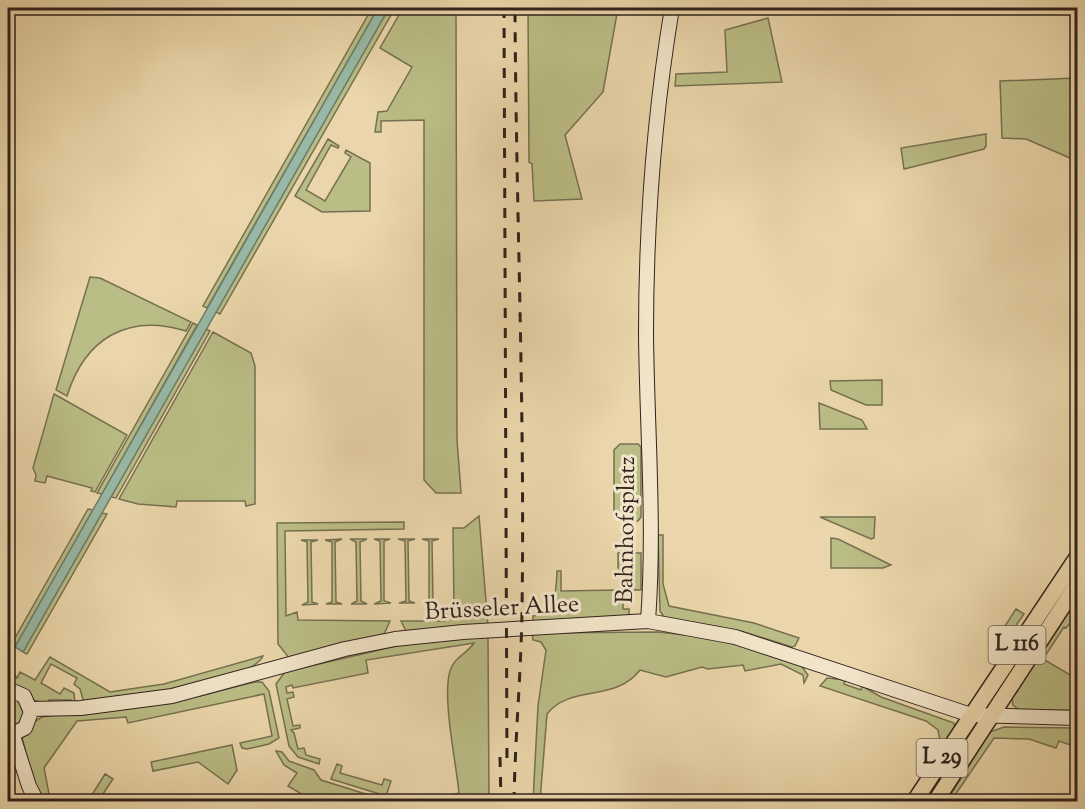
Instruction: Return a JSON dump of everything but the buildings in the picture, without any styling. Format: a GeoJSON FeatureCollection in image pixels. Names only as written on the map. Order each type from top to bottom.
{"type":"FeatureCollection","features":[{"type":"Feature","properties":{"kind":"main road","name":"Bahnhofsplatz"},"geometry":{"type":"LineString","coordinates":[[648,621],[650,438],[646,337],[648,221],[660,78],[672,8]]}},
{"type":"Feature","properties":{"kind":"main road","name":"L 116"},"geometry":{"type":"LineString","coordinates":[[971,715],[1077,556]]}},
{"type":"Feature","properties":{"kind":"main road","name":"L 116"},"geometry":{"type":"LineString","coordinates":[[991,717],[1077,583]]}},
{"type":"Feature","properties":{"kind":"main road","name":"Brüsseler Allee"},"geometry":{"type":"LineString","coordinates":[[30,709],[81,708],[172,696],[345,649],[395,639],[464,632],[648,621],[735,637],[971,715],[1077,718]]}},
{"type":"Feature","properties":{"kind":"main road"},"geometry":{"type":"LineString","coordinates":[[8,689],[24,696],[30,709],[27,726],[10,736],[37,801]]}},
{"type":"Feature","properties":{"kind":"main road","name":"L 29"},"geometry":{"type":"LineString","coordinates":[[914,801],[971,715]]}},
{"type":"Feature","properties":{"kind":"main road","name":"L 29"},"geometry":{"type":"LineString","coordinates":[[935,801],[991,717]]}},
{"type":"Feature","properties":{"kind":"green space"},"geometry":{"type":"Polygon","coordinates":[[[372,8],[378,8],[207,308],[203,306],[372,8]]]}},
{"type":"Feature","properties":{"kind":"green space"},"geometry":{"type":"Polygon","coordinates":[[[389,8],[395,8],[220,314],[216,312],[389,8]]]}},
{"type":"Feature","properties":{"kind":"green space"},"geometry":{"type":"Polygon","coordinates":[[[403,8],[456,8],[457,440],[461,493],[436,493],[424,480],[424,120],[381,121],[381,132],[375,132],[378,112],[387,111],[412,67],[380,48],[403,8]]]}},
{"type":"Feature","properties":{"kind":"green space"},"geometry":{"type":"Polygon","coordinates":[[[528,8],[618,8],[603,92],[565,135],[582,199],[534,201],[532,164],[529,162],[528,8]]]}},
{"type":"Feature","properties":{"kind":"green space"},"geometry":{"type":"Polygon","coordinates":[[[768,18],[782,82],[675,86],[676,74],[727,72],[725,30],[768,18]]]}},
{"type":"Feature","properties":{"kind":"green space"},"geometry":{"type":"Polygon","coordinates":[[[1077,78],[1077,161],[1026,139],[1002,138],[1000,81],[1077,78]]]}},
{"type":"Feature","properties":{"kind":"green space"},"geometry":{"type":"Polygon","coordinates":[[[986,134],[984,149],[904,169],[901,148],[986,134]]]}},
{"type":"Feature","properties":{"kind":"green space"},"geometry":{"type":"Polygon","coordinates":[[[328,139],[339,146],[338,148],[331,145],[306,190],[325,201],[351,157],[345,153],[346,150],[370,163],[370,211],[322,212],[295,196],[328,139]]]}},
{"type":"Feature","properties":{"kind":"green space"},"geometry":{"type":"Polygon","coordinates":[[[90,277],[100,278],[191,322],[186,331],[165,326],[145,325],[128,328],[112,335],[97,345],[85,359],[67,396],[56,390],[90,277]]]}},
{"type":"Feature","properties":{"kind":"green space"},"geometry":{"type":"Polygon","coordinates":[[[193,323],[197,325],[102,494],[97,493],[193,323]]]}},
{"type":"Feature","properties":{"kind":"green space"},"geometry":{"type":"Polygon","coordinates":[[[206,329],[210,331],[116,498],[111,497],[206,329]]]}},
{"type":"Feature","properties":{"kind":"green space"},"geometry":{"type":"Polygon","coordinates":[[[213,332],[251,353],[255,366],[255,504],[246,506],[245,501],[177,501],[176,507],[138,504],[119,499],[213,332]]]}},
{"type":"Feature","properties":{"kind":"green space"},"geometry":{"type":"Polygon","coordinates":[[[882,380],[882,405],[866,405],[831,390],[830,381],[882,380]]]}},
{"type":"Feature","properties":{"kind":"green space"},"geometry":{"type":"Polygon","coordinates":[[[54,394],[127,435],[95,492],[91,491],[92,488],[47,476],[45,483],[35,481],[36,475],[33,468],[54,394]]]}},
{"type":"Feature","properties":{"kind":"green space"},"geometry":{"type":"Polygon","coordinates":[[[819,403],[862,420],[867,429],[820,429],[819,403]]]}},
{"type":"Feature","properties":{"kind":"green space"},"geometry":{"type":"Polygon","coordinates":[[[620,444],[638,444],[641,447],[641,517],[638,521],[620,521],[614,514],[614,450],[620,444]]]}},
{"type":"Feature","properties":{"kind":"green space"},"geometry":{"type":"Polygon","coordinates":[[[88,509],[93,510],[15,647],[11,645],[88,509]]]}},
{"type":"Feature","properties":{"kind":"green space"},"geometry":{"type":"Polygon","coordinates":[[[102,513],[107,514],[27,654],[23,652],[102,513]]]}},
{"type":"Feature","properties":{"kind":"green space"},"geometry":{"type":"Polygon","coordinates":[[[479,516],[488,626],[406,631],[401,621],[445,621],[445,611],[454,609],[453,528],[464,528],[479,516]]]}},
{"type":"Feature","properties":{"kind":"green space"},"geometry":{"type":"Polygon","coordinates":[[[820,517],[875,517],[874,538],[871,539],[820,517]]]}},
{"type":"Feature","properties":{"kind":"green space"},"geometry":{"type":"Polygon","coordinates":[[[404,522],[404,529],[285,531],[286,616],[297,612],[298,620],[390,621],[384,634],[289,658],[278,644],[277,523],[404,522]]]}},
{"type":"Feature","properties":{"kind":"green space"},"geometry":{"type":"Polygon","coordinates":[[[658,535],[663,535],[663,584],[669,606],[754,623],[799,638],[795,646],[741,631],[664,617],[660,611],[658,535]]]}},
{"type":"Feature","properties":{"kind":"green space"},"geometry":{"type":"Polygon","coordinates":[[[831,538],[838,539],[891,565],[883,568],[831,568],[831,538]]]}},
{"type":"Feature","properties":{"kind":"green space"},"geometry":{"type":"Polygon","coordinates":[[[342,539],[335,542],[336,602],[342,604],[326,604],[332,602],[332,542],[325,540],[342,539]]]}},
{"type":"Feature","properties":{"kind":"green space"},"geometry":{"type":"Polygon","coordinates":[[[350,539],[367,539],[360,542],[361,601],[367,604],[351,604],[357,601],[356,542],[350,539]]]}},
{"type":"Feature","properties":{"kind":"green space"},"geometry":{"type":"Polygon","coordinates":[[[374,539],[390,539],[384,541],[384,601],[391,603],[374,604],[381,601],[380,541],[374,539]]]}},
{"type":"Feature","properties":{"kind":"green space"},"geometry":{"type":"Polygon","coordinates":[[[398,539],[415,539],[408,541],[409,601],[415,603],[399,603],[406,601],[405,541],[398,539]]]}},
{"type":"Feature","properties":{"kind":"green space"},"geometry":{"type":"Polygon","coordinates":[[[422,539],[439,539],[432,541],[433,601],[439,603],[423,603],[429,601],[429,541],[422,539]]]}},
{"type":"Feature","properties":{"kind":"green space"},"geometry":{"type":"Polygon","coordinates":[[[301,540],[318,540],[311,542],[312,602],[318,604],[302,605],[308,602],[307,542],[301,540]]]}},
{"type":"Feature","properties":{"kind":"green space"},"geometry":{"type":"Polygon","coordinates":[[[618,553],[641,553],[641,590],[631,590],[618,567],[618,553]]]}},
{"type":"Feature","properties":{"kind":"green space"},"geometry":{"type":"Polygon","coordinates":[[[557,571],[561,571],[561,591],[617,590],[623,600],[623,609],[629,609],[629,617],[533,623],[533,616],[547,610],[554,600],[557,571]]]}},
{"type":"Feature","properties":{"kind":"green space"},"geometry":{"type":"Polygon","coordinates":[[[1077,605],[1077,615],[1066,628],[1064,627],[1043,659],[1077,679],[1077,710],[1020,711],[1013,705],[1012,698],[1070,609],[1077,605]]]}},
{"type":"Feature","properties":{"kind":"green space"},"geometry":{"type":"Polygon","coordinates":[[[1016,609],[1024,614],[1010,634],[1003,629],[1016,609]]]}},
{"type":"Feature","properties":{"kind":"green space"},"geometry":{"type":"Polygon","coordinates":[[[658,632],[713,638],[800,664],[808,675],[804,683],[803,675],[781,664],[745,671],[743,665],[708,669],[702,667],[666,677],[640,670],[618,687],[568,699],[547,714],[540,801],[533,801],[538,706],[546,650],[541,642],[533,640],[532,633],[658,632]]]}},
{"type":"Feature","properties":{"kind":"green space"},"geometry":{"type":"Polygon","coordinates":[[[488,635],[489,801],[453,801],[451,795],[459,793],[449,713],[448,682],[452,666],[474,643],[366,660],[368,673],[293,688],[292,685],[286,687],[287,693],[293,692],[294,697],[287,699],[293,726],[300,725],[300,728],[291,730],[298,749],[304,748],[306,755],[320,759],[319,764],[298,757],[289,746],[276,684],[285,672],[409,643],[488,635]]]}},
{"type":"Feature","properties":{"kind":"green space"},"geometry":{"type":"Polygon","coordinates":[[[263,656],[253,666],[209,682],[84,703],[80,689],[74,684],[77,678],[51,664],[41,683],[60,694],[64,688],[74,693],[75,704],[71,704],[71,700],[49,700],[49,704],[32,700],[8,679],[8,665],[17,678],[20,672],[35,680],[50,657],[110,692],[164,684],[263,656]]]}},
{"type":"Feature","properties":{"kind":"green space"},"geometry":{"type":"Polygon","coordinates":[[[827,678],[845,680],[844,684],[861,690],[862,686],[881,697],[954,723],[955,729],[909,801],[905,801],[941,746],[938,730],[926,721],[820,686],[827,678]]]}},
{"type":"Feature","properties":{"kind":"green space"},"geometry":{"type":"Polygon","coordinates":[[[262,682],[269,691],[279,738],[269,744],[247,749],[242,748],[240,743],[272,736],[264,694],[128,723],[126,717],[77,721],[44,768],[50,799],[41,800],[33,783],[22,737],[34,722],[42,717],[200,696],[262,682]]]}},
{"type":"Feature","properties":{"kind":"green space"},"geometry":{"type":"Polygon","coordinates":[[[8,694],[18,698],[25,714],[20,725],[8,730],[8,694]]]}},
{"type":"Feature","properties":{"kind":"green space"},"geometry":{"type":"Polygon","coordinates":[[[1004,727],[1077,728],[1076,747],[1059,741],[1056,748],[1029,739],[994,738],[953,798],[951,794],[990,732],[1004,727]]]}},
{"type":"Feature","properties":{"kind":"green space"},"geometry":{"type":"Polygon","coordinates":[[[232,745],[237,770],[228,784],[198,762],[153,771],[151,762],[232,745]]]}},
{"type":"Feature","properties":{"kind":"green space"},"geometry":{"type":"Polygon","coordinates":[[[276,751],[282,752],[289,761],[314,770],[321,780],[388,801],[309,801],[310,799],[288,786],[297,773],[284,765],[276,751]]]}},
{"type":"Feature","properties":{"kind":"green space"},"geometry":{"type":"Polygon","coordinates":[[[337,764],[342,766],[340,773],[382,785],[384,779],[391,781],[386,796],[331,779],[337,764]]]}},
{"type":"Feature","properties":{"kind":"green space"},"geometry":{"type":"Polygon","coordinates":[[[105,774],[113,779],[101,797],[88,801],[105,774]]]}},
{"type":"Feature","properties":{"kind":"shaded area"},"geometry":{"type":"Polygon","coordinates":[[[378,8],[389,8],[23,652],[15,647],[378,8]]]}},
{"type":"Feature","properties":{"kind":"railway"},"geometry":{"type":"LineString","coordinates":[[504,8],[507,766]]}},
{"type":"Feature","properties":{"kind":"railway"},"geometry":{"type":"LineString","coordinates":[[514,802],[523,536],[515,8]]}},
{"type":"Feature","properties":{"kind":"railway"},"geometry":{"type":"LineString","coordinates":[[500,757],[501,802]]}}]}
